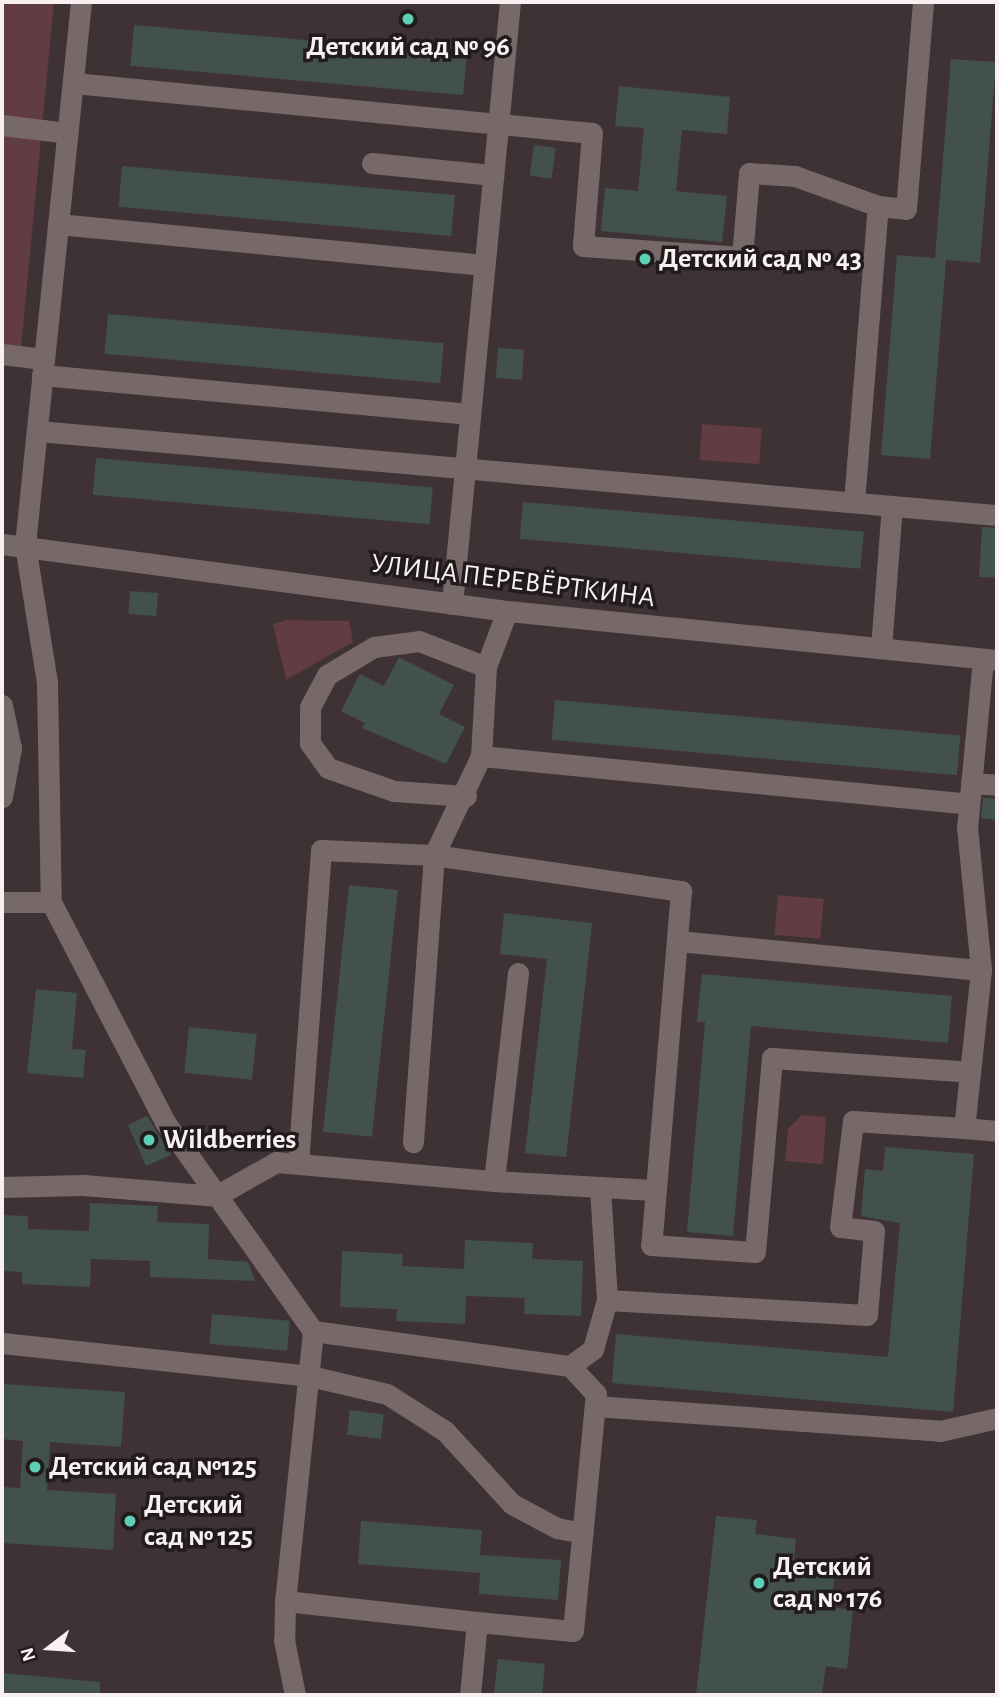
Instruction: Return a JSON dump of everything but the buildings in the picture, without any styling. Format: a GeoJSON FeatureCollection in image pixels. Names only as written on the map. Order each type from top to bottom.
{"type":"FeatureCollection","features":[{"type":"Feature","properties":{"kind":"street"},"geometry":{"type":"LineString","coordinates":[[81,2],[24,545],[47,683],[51,902],[165,1122],[313,1331],[285,1601],[284,1640],[295,1695]]}},
{"type":"Feature","properties":{"kind":"street"},"geometry":{"type":"LineString","coordinates":[[452,604],[510,2]]}},
{"type":"Feature","properties":{"kind":"street"},"geometry":{"type":"LineString","coordinates":[[74,83],[592,132],[583,246],[742,257],[749,173],[795,176],[878,206],[906,209],[923,2]]}},
{"type":"Feature","properties":{"kind":"street"},"geometry":{"type":"LineString","coordinates":[[2,125],[68,133]]}},
{"type":"Feature","properties":{"kind":"street"},"geometry":{"type":"LineString","coordinates":[[372,163],[493,175]]}},
{"type":"Feature","properties":{"kind":"street"},"geometry":{"type":"LineString","coordinates":[[854,502],[878,206]]}},
{"type":"Feature","properties":{"kind":"street"},"geometry":{"type":"LineString","coordinates":[[58,224],[484,265]]}},
{"type":"Feature","properties":{"kind":"street"},"geometry":{"type":"LineString","coordinates":[[2,354],[43,367],[470,414]]}},
{"type":"Feature","properties":{"kind":"street"},"geometry":{"type":"LineString","coordinates":[[37,431],[997,515]]}},
{"type":"Feature","properties":{"kind":"street"},"geometry":{"type":"LineString","coordinates":[[881,648],[892,506]]}},
{"type":"Feature","properties":{"kind":"street","name":"УЛИЦА ПЕРЕВЁРТКИНА"},"geometry":{"type":"LineString","coordinates":[[2,544],[507,611],[990,660]]}},
{"type":"Feature","properties":{"kind":"street"},"geometry":{"type":"LineString","coordinates":[[413,1142],[434,855],[466,796],[481,755],[486,667],[507,611]]}},
{"type":"Feature","properties":{"kind":"street"},"geometry":{"type":"LineString","coordinates":[[466,796],[394,791],[328,768],[310,743],[310,707],[327,675],[374,647],[419,641],[486,667]]}},
{"type":"Feature","properties":{"kind":"street"},"geometry":{"type":"LineString","coordinates":[[964,1128],[981,970],[988,943],[970,794],[990,660]]}},
{"type":"Feature","properties":{"kind":"street"},"geometry":{"type":"LineString","coordinates":[[2,705],[11,748],[2,797]]}},
{"type":"Feature","properties":{"kind":"street"},"geometry":{"type":"LineString","coordinates":[[481,755],[970,794],[997,785]]}},
{"type":"Feature","properties":{"kind":"street"},"geometry":{"type":"LineString","coordinates":[[298,1164],[321,850],[434,855],[681,891],[651,1245],[755,1252],[772,1058],[970,1072]]}},
{"type":"Feature","properties":{"kind":"street"},"geometry":{"type":"LineString","coordinates":[[2,902],[51,902]]}},
{"type":"Feature","properties":{"kind":"street"},"geometry":{"type":"LineString","coordinates":[[678,941],[981,970]]}},
{"type":"Feature","properties":{"kind":"street"},"geometry":{"type":"LineString","coordinates":[[494,1181],[518,973]]}},
{"type":"Feature","properties":{"kind":"street"},"geometry":{"type":"LineString","coordinates":[[607,1300],[867,1315],[874,1230],[840,1227],[853,1121],[997,1131]]}},
{"type":"Feature","properties":{"kind":"street"},"geometry":{"type":"LineString","coordinates":[[2,1187],[83,1185],[216,1196],[276,1162],[494,1181],[654,1190]]}},
{"type":"Feature","properties":{"kind":"street"},"geometry":{"type":"LineString","coordinates":[[570,1366],[593,1349],[607,1300],[600,1188]]}},
{"type":"Feature","properties":{"kind":"street"},"geometry":{"type":"LineString","coordinates":[[285,1601],[573,1631],[596,1394],[570,1366],[313,1331]]}},
{"type":"Feature","properties":{"kind":"street"},"geometry":{"type":"LineString","coordinates":[[2,1343],[310,1376],[387,1394],[446,1430],[512,1504],[557,1528],[583,1534]]}},
{"type":"Feature","properties":{"kind":"street"},"geometry":{"type":"LineString","coordinates":[[595,1406],[940,1431],[997,1418]]}},
{"type":"Feature","properties":{"kind":"street"},"geometry":{"type":"LineString","coordinates":[[470,1695],[477,1622]]}},
{"type":"Feature","properties":{"kind":"shaded area"},"geometry":{"type":"Polygon","coordinates":[[[2,2],[54,2],[21,348],[2,347],[2,2]]]}},
{"type":"Feature","properties":{"kind":"shaded area"},"geometry":{"type":"Polygon","coordinates":[[[702,424],[762,428],[759,464],[699,460],[702,424]]]}},
{"type":"Feature","properties":{"kind":"shaded area"},"geometry":{"type":"Polygon","coordinates":[[[288,620],[349,621],[353,642],[286,680],[273,624],[288,620]]]}},
{"type":"Feature","properties":{"kind":"shaded area"},"geometry":{"type":"Polygon","coordinates":[[[778,895],[824,899],[820,939],[775,935],[778,895]]]}},
{"type":"Feature","properties":{"kind":"shaded area"},"geometry":{"type":"Polygon","coordinates":[[[802,1115],[826,1117],[823,1164],[785,1161],[788,1129],[802,1115]]]}},
{"type":"Feature","properties":{"kind":"place","name":"Детский сад № 96"},"geometry":{"type":"Point","coordinates":[408,19]}},
{"type":"Feature","properties":{"kind":"place","name":"Детский сад № 43"},"geometry":{"type":"Point","coordinates":[645,259]}},
{"type":"Feature","properties":{"kind":"place","name":"Wildberries"},"geometry":{"type":"Point","coordinates":[149,1140]}},
{"type":"Feature","properties":{"kind":"place","name":"Детский сад №125"},"geometry":{"type":"Point","coordinates":[35,1467]}},
{"type":"Feature","properties":{"kind":"place","name":"Детский сад № 125"},"geometry":{"type":"Point","coordinates":[130,1521]}},
{"type":"Feature","properties":{"kind":"place","name":"Детский сад № 176"},"geometry":{"type":"Point","coordinates":[759,1583]}}]}
